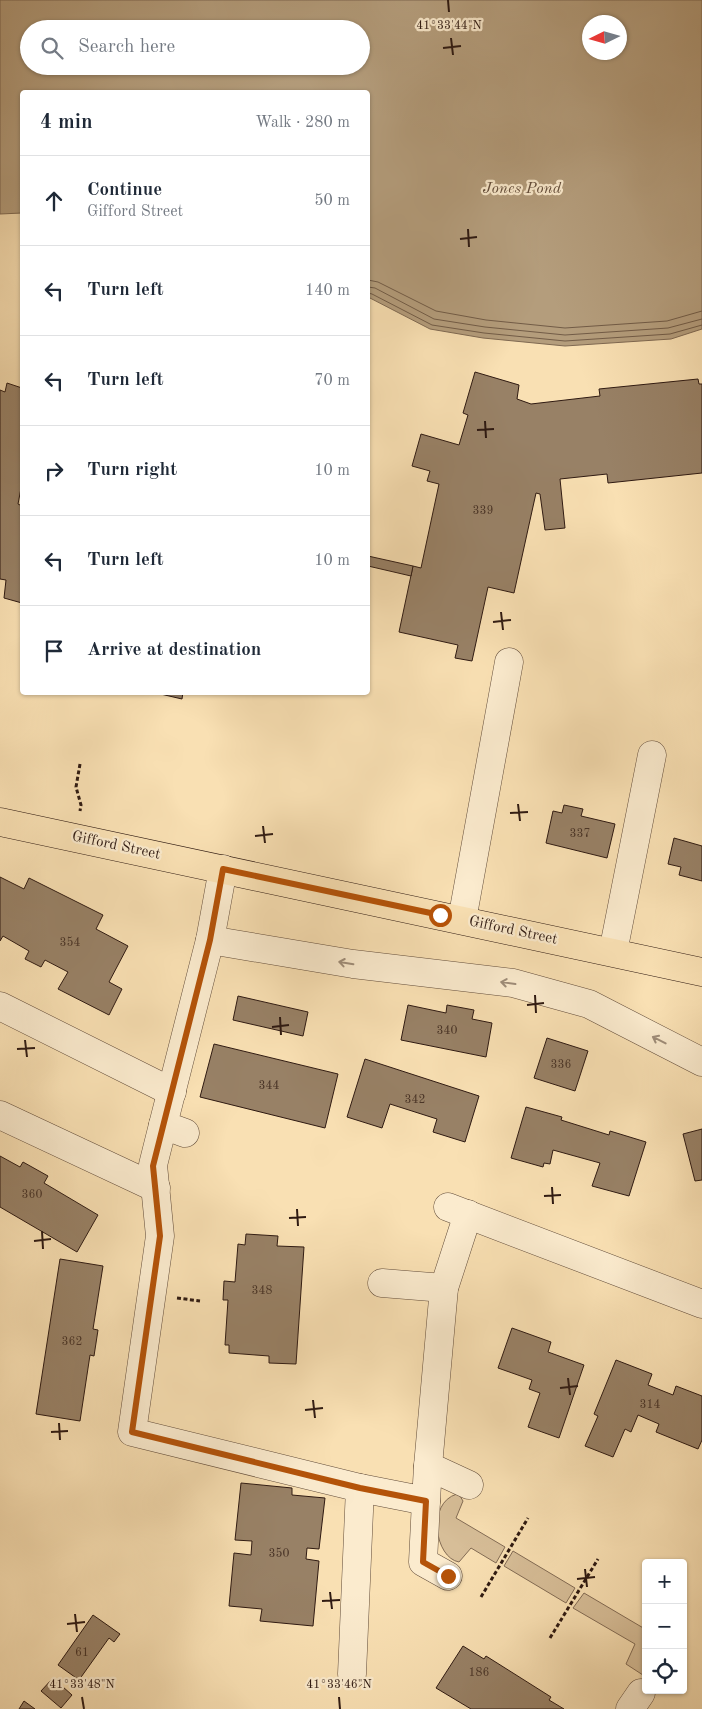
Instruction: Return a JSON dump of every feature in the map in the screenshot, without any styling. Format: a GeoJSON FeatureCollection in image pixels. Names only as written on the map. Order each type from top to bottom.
{"type":"FeatureCollection","features":[{"type":"Feature","properties":{"kind":"main road","name":"Gifford Street"},"geometry":{"type":"LineString","coordinates":[[0,822],[702,972]]}},
{"type":"Feature","properties":{"kind":"lane"},"geometry":{"type":"LineString","coordinates":[[462,920],[508,662]]}},
{"type":"Feature","properties":{"kind":"lane"},"geometry":{"type":"LineString","coordinates":[[613,952],[652,755]]}},
{"type":"Feature","properties":{"kind":"lane"},"geometry":{"type":"LineString","coordinates":[[223,869],[210,940],[172,1092],[175,1129],[153,1166],[160,1236],[132,1432],[360,1488],[426,1501]]}},
{"type":"Feature","properties":{"kind":"lane"},"geometry":{"type":"LineString","coordinates":[[210,940],[353,964],[513,983],[589,1004],[702,1062]]}},
{"type":"Feature","properties":{"kind":"lane"},"geometry":{"type":"LineString","coordinates":[[0,1006],[172,1092]]}},
{"type":"Feature","properties":{"kind":"lane"},"geometry":{"type":"LineString","coordinates":[[0,1115],[156,1188]]}},
{"type":"Feature","properties":{"kind":"lane"},"geometry":{"type":"LineString","coordinates":[[448,1576],[423,1562],[428,1466],[444,1288],[458,1210],[702,1304]]}},
{"type":"Feature","properties":{"kind":"lane"},"geometry":{"type":"LineString","coordinates":[[382,1283],[444,1288]]}},
{"type":"Feature","properties":{"kind":"lane"},"geometry":{"type":"LineString","coordinates":[[428,1466],[469,1485]]}},
{"type":"Feature","properties":{"kind":"lane"},"geometry":{"type":"LineString","coordinates":[[352,1674],[360,1488]]}},
{"type":"Feature","properties":{"kind":"path"},"geometry":{"type":"LineString","coordinates":[[79,818],[81,806],[76,792],[76,781],[80,764]]}},
{"type":"Feature","properties":{"kind":"path"},"geometry":{"type":"LineString","coordinates":[[481,1596],[528,1518]]}},
{"type":"Feature","properties":{"kind":"path"},"geometry":{"type":"LineString","coordinates":[[550,1638],[598,1558]]}},
{"type":"Feature","properties":{"kind":"shaded area"},"geometry":{"type":"Polygon","coordinates":[[[457,1494],[463,1501],[456,1518],[505,1547],[496,1563],[471,1548],[459,1562],[451,1558],[444,1551],[437,1530],[438,1518],[441,1508],[447,1499],[457,1494]]]}},
{"type":"Feature","properties":{"kind":"shaded area"},"geometry":{"type":"Polygon","coordinates":[[[513,1551],[575,1588],[566,1603],[504,1566],[513,1551]]]}},
{"type":"Feature","properties":{"kind":"shaded area"},"geometry":{"type":"Polygon","coordinates":[[[584,1593],[642,1627],[642,1674],[626,1664],[635,1644],[573,1608],[584,1593]]]}},
{"type":"Feature","properties":{"kind":"water","name":"Jones Pond"},"geometry":{"type":"Polygon","coordinates":[[[0,0],[702,0],[702,329],[671,339],[565,346],[483,338],[430,329],[370,298],[370,90],[20,90],[20,213],[0,214],[0,0]]]}},
{"type":"Feature","properties":{"kind":"building"},"geometry":{"type":"Polygon","coordinates":[[[475,372],[519,385],[517,399],[531,404],[600,396],[599,389],[698,379],[699,384],[702,384],[702,473],[608,483],[607,474],[560,479],[565,528],[545,530],[540,494],[536,493],[514,593],[488,587],[472,661],[455,658],[458,645],[399,632],[413,566],[421,568],[439,484],[427,481],[430,471],[412,466],[421,434],[459,445],[468,415],[463,413],[475,372]]]}},
{"type":"Feature","properties":{"kind":"building"},"geometry":{"type":"Polygon","coordinates":[[[7,383],[20,387],[20,494],[18,504],[20,505],[20,602],[4,598],[6,580],[0,579],[0,390],[5,392],[7,383]]]}},
{"type":"Feature","properties":{"kind":"building"},"geometry":{"type":"Polygon","coordinates":[[[370,556],[413,566],[411,576],[370,566],[370,556]]]}},
{"type":"Feature","properties":{"kind":"building"},"geometry":{"type":"Polygon","coordinates":[[[165,695],[183,695],[182,699],[165,695]]]}},
{"type":"Feature","properties":{"kind":"building"},"geometry":{"type":"Polygon","coordinates":[[[564,805],[583,809],[581,816],[615,824],[607,858],[546,843],[553,811],[562,813],[564,805]]]}},
{"type":"Feature","properties":{"kind":"building"},"geometry":{"type":"Polygon","coordinates":[[[674,838],[702,846],[702,881],[679,875],[681,867],[668,864],[674,838]]]}},
{"type":"Feature","properties":{"kind":"building"},"geometry":{"type":"Polygon","coordinates":[[[0,877],[24,889],[29,878],[103,915],[96,929],[128,946],[109,982],[122,989],[109,1015],[58,989],[68,972],[45,960],[41,967],[25,959],[29,951],[3,936],[0,941],[0,877]]]}},
{"type":"Feature","properties":{"kind":"building"},"geometry":{"type":"Polygon","coordinates":[[[238,996],[308,1012],[303,1036],[233,1020],[238,996]]]}},
{"type":"Feature","properties":{"kind":"building"},"geometry":{"type":"Polygon","coordinates":[[[408,1005],[446,1013],[447,1005],[474,1010],[472,1019],[492,1023],[486,1057],[401,1040],[408,1005]]]}},
{"type":"Feature","properties":{"kind":"building"},"geometry":{"type":"Polygon","coordinates":[[[547,1038],[588,1051],[575,1091],[534,1078],[547,1038]]]}},
{"type":"Feature","properties":{"kind":"building"},"geometry":{"type":"Polygon","coordinates":[[[214,1044],[338,1074],[325,1128],[200,1097],[214,1044]]]}},
{"type":"Feature","properties":{"kind":"building"},"geometry":{"type":"Polygon","coordinates":[[[365,1059],[479,1096],[465,1142],[433,1132],[437,1119],[390,1104],[382,1128],[347,1117],[365,1059]]]}},
{"type":"Feature","properties":{"kind":"building"},"geometry":{"type":"Polygon","coordinates":[[[526,1107],[562,1117],[561,1120],[609,1135],[610,1131],[646,1142],[629,1196],[592,1186],[600,1163],[553,1150],[550,1164],[544,1163],[543,1167],[511,1158],[526,1107]]]}},
{"type":"Feature","properties":{"kind":"building"},"geometry":{"type":"Polygon","coordinates":[[[702,1129],[702,1180],[695,1181],[683,1134],[702,1129]]]}},
{"type":"Feature","properties":{"kind":"building"},"geometry":{"type":"Polygon","coordinates":[[[0,1156],[20,1167],[23,1162],[48,1176],[44,1183],[98,1215],[77,1252],[0,1207],[0,1156]]]}},
{"type":"Feature","properties":{"kind":"building"},"geometry":{"type":"Polygon","coordinates":[[[246,1234],[278,1236],[277,1246],[304,1247],[296,1364],[269,1363],[269,1356],[229,1353],[229,1345],[225,1345],[228,1300],[223,1300],[224,1281],[235,1282],[238,1244],[245,1245],[246,1234]]]}},
{"type":"Feature","properties":{"kind":"building"},"geometry":{"type":"Polygon","coordinates":[[[60,1259],[103,1266],[93,1329],[98,1330],[94,1356],[90,1355],[80,1421],[36,1414],[60,1259]]]}},
{"type":"Feature","properties":{"kind":"building"},"geometry":{"type":"Polygon","coordinates":[[[512,1328],[551,1342],[548,1352],[584,1365],[559,1438],[528,1427],[540,1393],[529,1389],[532,1380],[498,1368],[512,1328]]]}},
{"type":"Feature","properties":{"kind":"building"},"geometry":{"type":"Polygon","coordinates":[[[616,1360],[652,1374],[648,1385],[673,1395],[676,1386],[702,1396],[702,1440],[698,1449],[656,1432],[659,1424],[638,1415],[631,1432],[625,1429],[613,1457],[585,1446],[598,1416],[594,1414],[616,1360]]]}},
{"type":"Feature","properties":{"kind":"building"},"geometry":{"type":"Polygon","coordinates":[[[241,1483],[292,1488],[292,1495],[325,1498],[319,1549],[307,1548],[306,1559],[319,1561],[313,1626],[260,1621],[262,1609],[229,1606],[234,1553],[251,1555],[252,1541],[235,1540],[241,1483]]]}},
{"type":"Feature","properties":{"kind":"building"},"geometry":{"type":"Polygon","coordinates":[[[93,1615],[120,1634],[114,1642],[109,1638],[79,1680],[58,1665],[93,1615]]]}},
{"type":"Feature","properties":{"kind":"building"},"geometry":{"type":"Polygon","coordinates":[[[463,1646],[484,1659],[486,1656],[551,1697],[549,1700],[564,1709],[471,1709],[436,1688],[463,1646]]]}},
{"type":"Feature","properties":{"kind":"building"},"geometry":{"type":"Polygon","coordinates":[[[53,1678],[72,1695],[61,1708],[41,1691],[53,1678]]]}},
{"type":"Feature","properties":{"kind":"building"},"geometry":{"type":"Polygon","coordinates":[[[24,1701],[35,1709],[19,1709],[24,1701]]]}},
{"type":"Feature","properties":{"kind":"route"},"geometry":{"type":"LineString","coordinates":[[440,915],[223,869],[210,940],[153,1166],[160,1236],[132,1432],[360,1488],[426,1501],[423,1562],[448,1576]]}}]}
